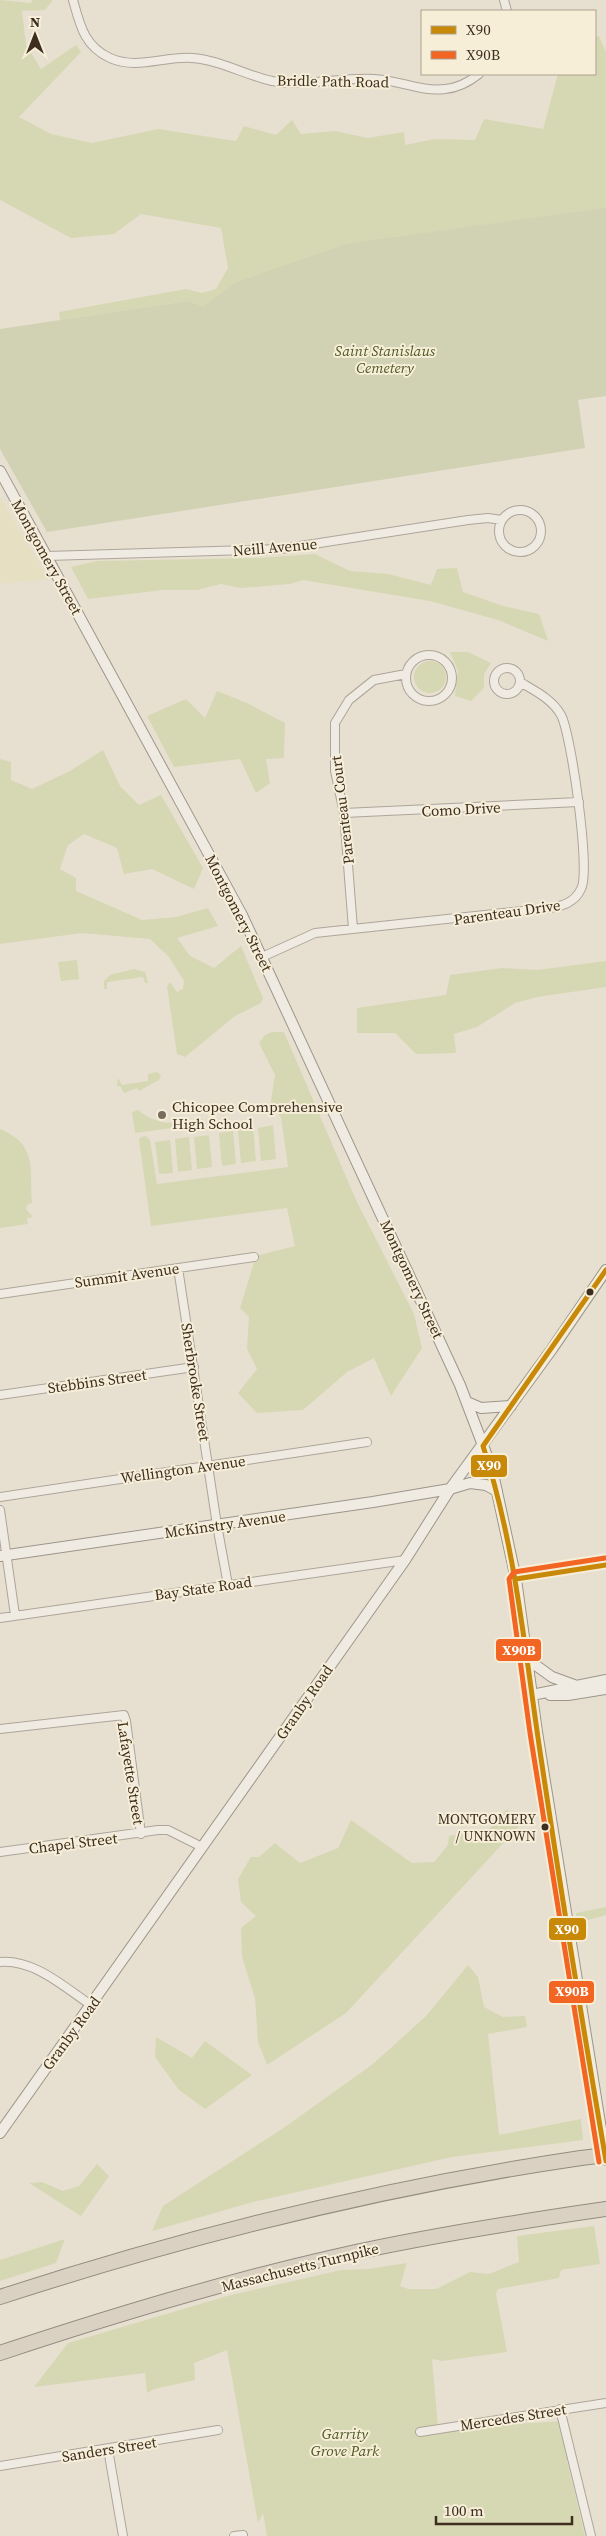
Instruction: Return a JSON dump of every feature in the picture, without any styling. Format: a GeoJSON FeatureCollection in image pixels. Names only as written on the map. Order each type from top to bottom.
{"type":"FeatureCollection","features":[{"type":"Feature","properties":{"kind":"highway"},"geometry":{"type":"LineString","coordinates":[[0,2297],[129,2255],[308,2208],[442,2180],[606,2155]]}},
{"type":"Feature","properties":{"kind":"highway","name":"Massachusetts Turnpike"},"geometry":{"type":"LineString","coordinates":[[0,2353],[177,2298],[328,2258],[500,2225],[606,2209]]}},
{"type":"Feature","properties":{"kind":"main road","name":"Montgomery Street"},"geometry":{"type":"LineString","coordinates":[[0,472],[242,915],[382,1214],[467,1402],[483,1446],[497,1491],[516,1579],[532,1695],[606,2161]]}},
{"type":"Feature","properties":{"kind":"main road","name":"Granby Road"},"geometry":{"type":"LineString","coordinates":[[0,2132],[405,1560],[450,1489],[483,1446],[606,1270]]}},
{"type":"Feature","properties":{"kind":"main road"},"geometry":{"type":"LineString","coordinates":[[467,1402],[481,1408],[496,1409],[511,1406]]}},
{"type":"Feature","properties":{"kind":"main road","name":"McKinstry Avenue"},"geometry":{"type":"LineString","coordinates":[[3,1556],[217,1525],[478,1483],[497,1491]]}},
{"type":"Feature","properties":{"kind":"main road"},"geometry":{"type":"LineString","coordinates":[[527,1659],[552,1676],[575,1685]]}},
{"type":"Feature","properties":{"kind":"main road"},"geometry":{"type":"LineString","coordinates":[[532,1695],[606,1680]]}},
{"type":"Feature","properties":{"kind":"main road"},"geometry":{"type":"LineString","coordinates":[[532,1695],[568,1695],[606,1689]]}},
{"type":"Feature","properties":{"kind":"street","name":"Bridle Path Road"},"geometry":{"type":"LineString","coordinates":[[74,0],[78,24],[90,43],[105,55],[124,62],[190,58],[213,62],[247,75],[285,83],[374,79],[439,90],[456,87],[477,75]]}},
{"type":"Feature","properties":{"kind":"street","name":"Neill Avenue"},"geometry":{"type":"LineString","coordinates":[[47,556],[281,549],[468,520],[488,518],[502,520],[513,511],[520,510],[533,514],[541,524],[542,531],[537,544],[520,552],[506,547],[499,534],[502,520]]}},
{"type":"Feature","properties":{"kind":"street"},"geometry":{"type":"LineString","coordinates":[[433,655],[446,662],[450,669],[451,684],[442,697],[427,700],[420,699],[409,689],[406,674],[408,667],[419,657],[433,655]]}},
{"type":"Feature","properties":{"kind":"street","name":"Parenteau Court"},"geometry":{"type":"LineString","coordinates":[[353,930],[344,813],[335,770],[335,723],[349,700],[374,680],[406,674]]}},
{"type":"Feature","properties":{"kind":"street","name":"Parenteau Drive"},"geometry":{"type":"LineString","coordinates":[[262,957],[310,934],[550,908],[569,902],[581,890],[586,874],[578,802],[562,716],[549,700],[520,682]]}},
{"type":"Feature","properties":{"kind":"street","name":"Como Drive"},"geometry":{"type":"LineString","coordinates":[[344,813],[578,802]]}},
{"type":"Feature","properties":{"kind":"street","name":"Summit Avenue"},"geometry":{"type":"LineString","coordinates":[[0,1294],[254,1257]]}},
{"type":"Feature","properties":{"kind":"street","name":"Sherbrooke Street"},"geometry":{"type":"LineString","coordinates":[[178,1268],[217,1525],[228,1585]]}},
{"type":"Feature","properties":{"kind":"street","name":"Stebbins Street"},"geometry":{"type":"LineString","coordinates":[[0,1395],[194,1367]]}},
{"type":"Feature","properties":{"kind":"street","name":"Wellington Avenue"},"geometry":{"type":"LineString","coordinates":[[0,1497],[367,1442]]}},
{"type":"Feature","properties":{"kind":"street"},"geometry":{"type":"LineString","coordinates":[[0,1510],[3,1556],[15,1616]]}},
{"type":"Feature","properties":{"kind":"street","name":"Bay State Road"},"geometry":{"type":"LineString","coordinates":[[0,1618],[405,1560]]}},
{"type":"Feature","properties":{"kind":"street","name":"Lafayette Street"},"geometry":{"type":"LineString","coordinates":[[0,1729],[124,1715],[141,1834]]}},
{"type":"Feature","properties":{"kind":"street","name":"Chapel Street"},"geometry":{"type":"LineString","coordinates":[[0,1852],[168,1830],[202,1847]]}},
{"type":"Feature","properties":{"kind":"street"},"geometry":{"type":"LineString","coordinates":[[0,1962],[17,1962],[30,1966],[91,2005]]}},
{"type":"Feature","properties":{"kind":"street","name":"Mercedes Street"},"geometry":{"type":"LineString","coordinates":[[420,2432],[606,2403]]}},
{"type":"Feature","properties":{"kind":"street"},"geometry":{"type":"LineString","coordinates":[[560,2409],[591,2536]]}},
{"type":"Feature","properties":{"kind":"street","name":"Sanders Street"},"geometry":{"type":"LineString","coordinates":[[0,2466],[218,2430]]}},
{"type":"Feature","properties":{"kind":"street"},"geometry":{"type":"LineString","coordinates":[[108,2449],[124,2536]]}},
{"type":"Feature","properties":{"kind":"street"},"geometry":{"type":"LineString","coordinates":[[234,2536],[244,2535]]}},
{"type":"Feature","properties":{"kind":"shaded area"},"geometry":{"type":"Polygon","coordinates":[[[0,497],[48,579],[0,584],[0,497]]]}},
{"type":"Feature","properties":{"kind":"green space"},"geometry":{"type":"Polygon","coordinates":[[[0,0],[31,3],[32,0],[53,0],[45,10],[22,11],[26,45],[41,69],[76,45],[81,52],[19,117],[51,134],[92,143],[158,129],[236,141],[244,126],[276,135],[292,120],[301,134],[335,131],[368,138],[404,132],[405,145],[435,139],[475,140],[484,119],[543,129],[558,75],[596,75],[596,37],[599,36],[606,52],[606,209],[235,283],[203,308],[188,301],[60,320],[59,312],[186,289],[202,293],[216,289],[228,268],[221,228],[141,214],[114,234],[71,238],[0,200],[0,0]]]}},
{"type":"Feature","properties":{"kind":"green space","name":"Saint Stanislaus Cemetery"},"geometry":{"type":"Polygon","coordinates":[[[606,208],[606,396],[578,400],[585,448],[47,532],[0,449],[0,329],[188,301],[203,307],[235,283],[346,244],[606,208]]]}},
{"type":"Feature","properties":{"kind":"green space"},"geometry":{"type":"Polygon","coordinates":[[[315,554],[350,571],[388,574],[431,585],[437,569],[457,568],[463,592],[503,606],[539,614],[548,641],[498,620],[430,601],[303,580],[290,584],[240,588],[221,584],[197,590],[162,590],[88,599],[71,567],[97,561],[258,558],[315,554]]]}},
{"type":"Feature","properties":{"kind":"green space"},"geometry":{"type":"Polygon","coordinates":[[[450,652],[468,652],[491,663],[484,674],[484,688],[471,701],[455,696],[458,671],[450,652]]]}},
{"type":"Feature","properties":{"kind":"green space"},"geometry":{"type":"Polygon","coordinates":[[[430,661],[441,666],[446,677],[441,688],[430,693],[419,688],[414,677],[419,666],[430,661]]]}},
{"type":"Feature","properties":{"kind":"green space"},"geometry":{"type":"Polygon","coordinates":[[[217,691],[247,703],[285,723],[284,758],[266,759],[270,783],[256,793],[240,759],[174,767],[147,716],[186,699],[205,718],[217,691]]]}},
{"type":"Feature","properties":{"kind":"green space"},"geometry":{"type":"Polygon","coordinates":[[[103,750],[120,786],[139,805],[161,795],[203,868],[194,889],[152,869],[124,874],[117,848],[84,834],[68,845],[60,869],[76,878],[76,891],[142,920],[176,917],[208,908],[218,926],[177,938],[190,956],[214,968],[241,946],[263,998],[261,1003],[235,1016],[185,1057],[177,1054],[167,986],[170,982],[177,992],[183,989],[184,981],[169,957],[150,939],[82,933],[0,944],[0,759],[11,762],[11,780],[32,789],[70,771],[103,750]]]}},
{"type":"Feature","properties":{"kind":"green space"},"geometry":{"type":"Polygon","coordinates":[[[77,960],[79,979],[61,981],[58,962],[77,960]]]}},
{"type":"Feature","properties":{"kind":"green space"},"geometry":{"type":"Polygon","coordinates":[[[606,961],[606,987],[537,997],[515,1003],[477,1027],[454,1034],[456,1053],[416,1054],[395,1033],[357,1033],[357,1008],[446,995],[450,975],[502,968],[537,970],[606,961]]]}},
{"type":"Feature","properties":{"kind":"green space"},"geometry":{"type":"Polygon","coordinates":[[[134,969],[145,972],[148,983],[145,983],[143,977],[107,982],[107,989],[104,989],[104,981],[110,975],[134,969]]]}},
{"type":"Feature","properties":{"kind":"green space"},"geometry":{"type":"Polygon","coordinates":[[[272,1032],[284,1032],[356,1200],[414,1314],[422,1348],[391,1396],[374,1358],[347,1372],[303,1410],[257,1413],[238,1393],[257,1369],[247,1349],[249,1317],[240,1308],[256,1256],[295,1246],[287,1208],[151,1226],[139,1140],[141,1137],[146,1136],[150,1140],[157,1184],[288,1167],[281,1117],[270,1107],[275,1075],[259,1043],[265,1035],[272,1032]]]}},
{"type":"Feature","properties":{"kind":"green space"},"geometry":{"type":"Polygon","coordinates":[[[157,1072],[161,1075],[159,1080],[139,1091],[137,1088],[124,1093],[120,1086],[117,1086],[118,1078],[122,1085],[148,1081],[148,1074],[157,1072]]]}},
{"type":"Feature","properties":{"kind":"green space"},"geometry":{"type":"Polygon","coordinates":[[[138,1110],[146,1116],[161,1122],[176,1123],[202,1119],[203,1124],[135,1133],[132,1112],[138,1110]]]}},
{"type":"Feature","properties":{"kind":"green space"},"geometry":{"type":"Polygon","coordinates":[[[273,1125],[276,1159],[261,1161],[258,1128],[273,1125]]]}},
{"type":"Feature","properties":{"kind":"green space"},"geometry":{"type":"Polygon","coordinates":[[[253,1128],[256,1161],[241,1163],[238,1130],[253,1128]]]}},
{"type":"Feature","properties":{"kind":"green space"},"geometry":{"type":"Polygon","coordinates":[[[0,1129],[12,1135],[21,1143],[29,1160],[32,1203],[28,1204],[26,1209],[33,1217],[27,1218],[28,1224],[0,1228],[0,1129]]]}},
{"type":"Feature","properties":{"kind":"green space"},"geometry":{"type":"Polygon","coordinates":[[[233,1131],[236,1164],[222,1166],[219,1133],[233,1131]]]}},
{"type":"Feature","properties":{"kind":"green space"},"geometry":{"type":"Polygon","coordinates":[[[209,1135],[212,1167],[197,1169],[194,1137],[209,1135]]]}},
{"type":"Feature","properties":{"kind":"green space"},"geometry":{"type":"Polygon","coordinates":[[[189,1137],[192,1170],[178,1172],[175,1139],[189,1137]]]}},
{"type":"Feature","properties":{"kind":"green space"},"geometry":{"type":"Polygon","coordinates":[[[170,1140],[173,1173],[159,1174],[155,1142],[170,1140]]]}},
{"type":"Feature","properties":{"kind":"green space"},"geometry":{"type":"Polygon","coordinates":[[[507,1809],[520,1825],[346,2013],[267,2065],[258,2042],[255,1998],[242,1957],[241,1928],[256,1916],[241,1902],[238,1879],[251,1857],[259,1857],[275,1843],[300,1863],[338,1848],[351,1820],[412,1863],[434,1862],[448,1845],[449,1836],[489,1829],[507,1809]]]}},
{"type":"Feature","properties":{"kind":"green space"},"geometry":{"type":"Polygon","coordinates":[[[606,1907],[606,1915],[576,1923],[576,1913],[606,1907]]]}},
{"type":"Feature","properties":{"kind":"green space"},"geometry":{"type":"Polygon","coordinates":[[[468,1965],[478,1977],[484,2007],[503,2017],[525,2016],[527,2027],[488,2034],[499,2135],[581,2119],[583,2140],[452,2157],[253,2202],[152,2231],[163,2206],[285,2127],[373,2064],[426,2016],[468,1965]]]}},
{"type":"Feature","properties":{"kind":"green space"},"geometry":{"type":"Polygon","coordinates":[[[156,2037],[192,2058],[205,2041],[252,2075],[205,2109],[179,2090],[155,2057],[156,2037]]]}},
{"type":"Feature","properties":{"kind":"green space"},"geometry":{"type":"Polygon","coordinates":[[[97,2164],[109,2176],[81,2216],[29,2183],[42,2182],[63,2191],[79,2186],[97,2164]]]}},
{"type":"Feature","properties":{"kind":"green space","name":"Garrity Grove Park"},"geometry":{"type":"Polygon","coordinates":[[[594,2226],[600,2264],[561,2270],[559,2278],[498,2289],[496,2294],[507,2352],[442,2361],[432,2359],[438,2428],[567,2421],[567,2461],[585,2536],[267,2536],[263,2513],[258,2523],[227,2350],[194,2363],[195,2380],[154,2389],[147,2393],[145,2373],[34,2387],[68,2343],[227,2296],[341,2270],[368,2269],[407,2263],[400,2286],[408,2289],[436,2289],[470,2272],[489,2274],[519,2262],[517,2236],[594,2226]]]}},
{"type":"Feature","properties":{"kind":"green space"},"geometry":{"type":"Polygon","coordinates":[[[65,2239],[56,2263],[0,2281],[0,2260],[65,2239]]]}},
{"type":"Feature","properties":{"kind":"transit line","name":"X90"},"geometry":{"type":"LineString","coordinates":[[606,1270],[483,1446],[504,1523],[512,1561],[556,1859],[606,2161]]}},
{"type":"Feature","properties":{"kind":"transit line","name":"X90B"},"geometry":{"type":"LineString","coordinates":[[599,2162],[530,1733],[509,1579],[514,1572],[605,1558]]}},
{"type":"Feature","properties":{"kind":"transit line","name":"X90"},"geometry":{"type":"LineString","coordinates":[[516,1579],[606,1565]]}},
{"type":"Feature","properties":{"kind":"place","name":"Chicopee Comprehensive High School"},"geometry":{"type":"Point","coordinates":[162,1115]}},
{"type":"Feature","properties":{"kind":"place","name":"MONTGOMERY / UNKNOWN"},"geometry":{"type":"Point","coordinates":[545,1827]}}]}
